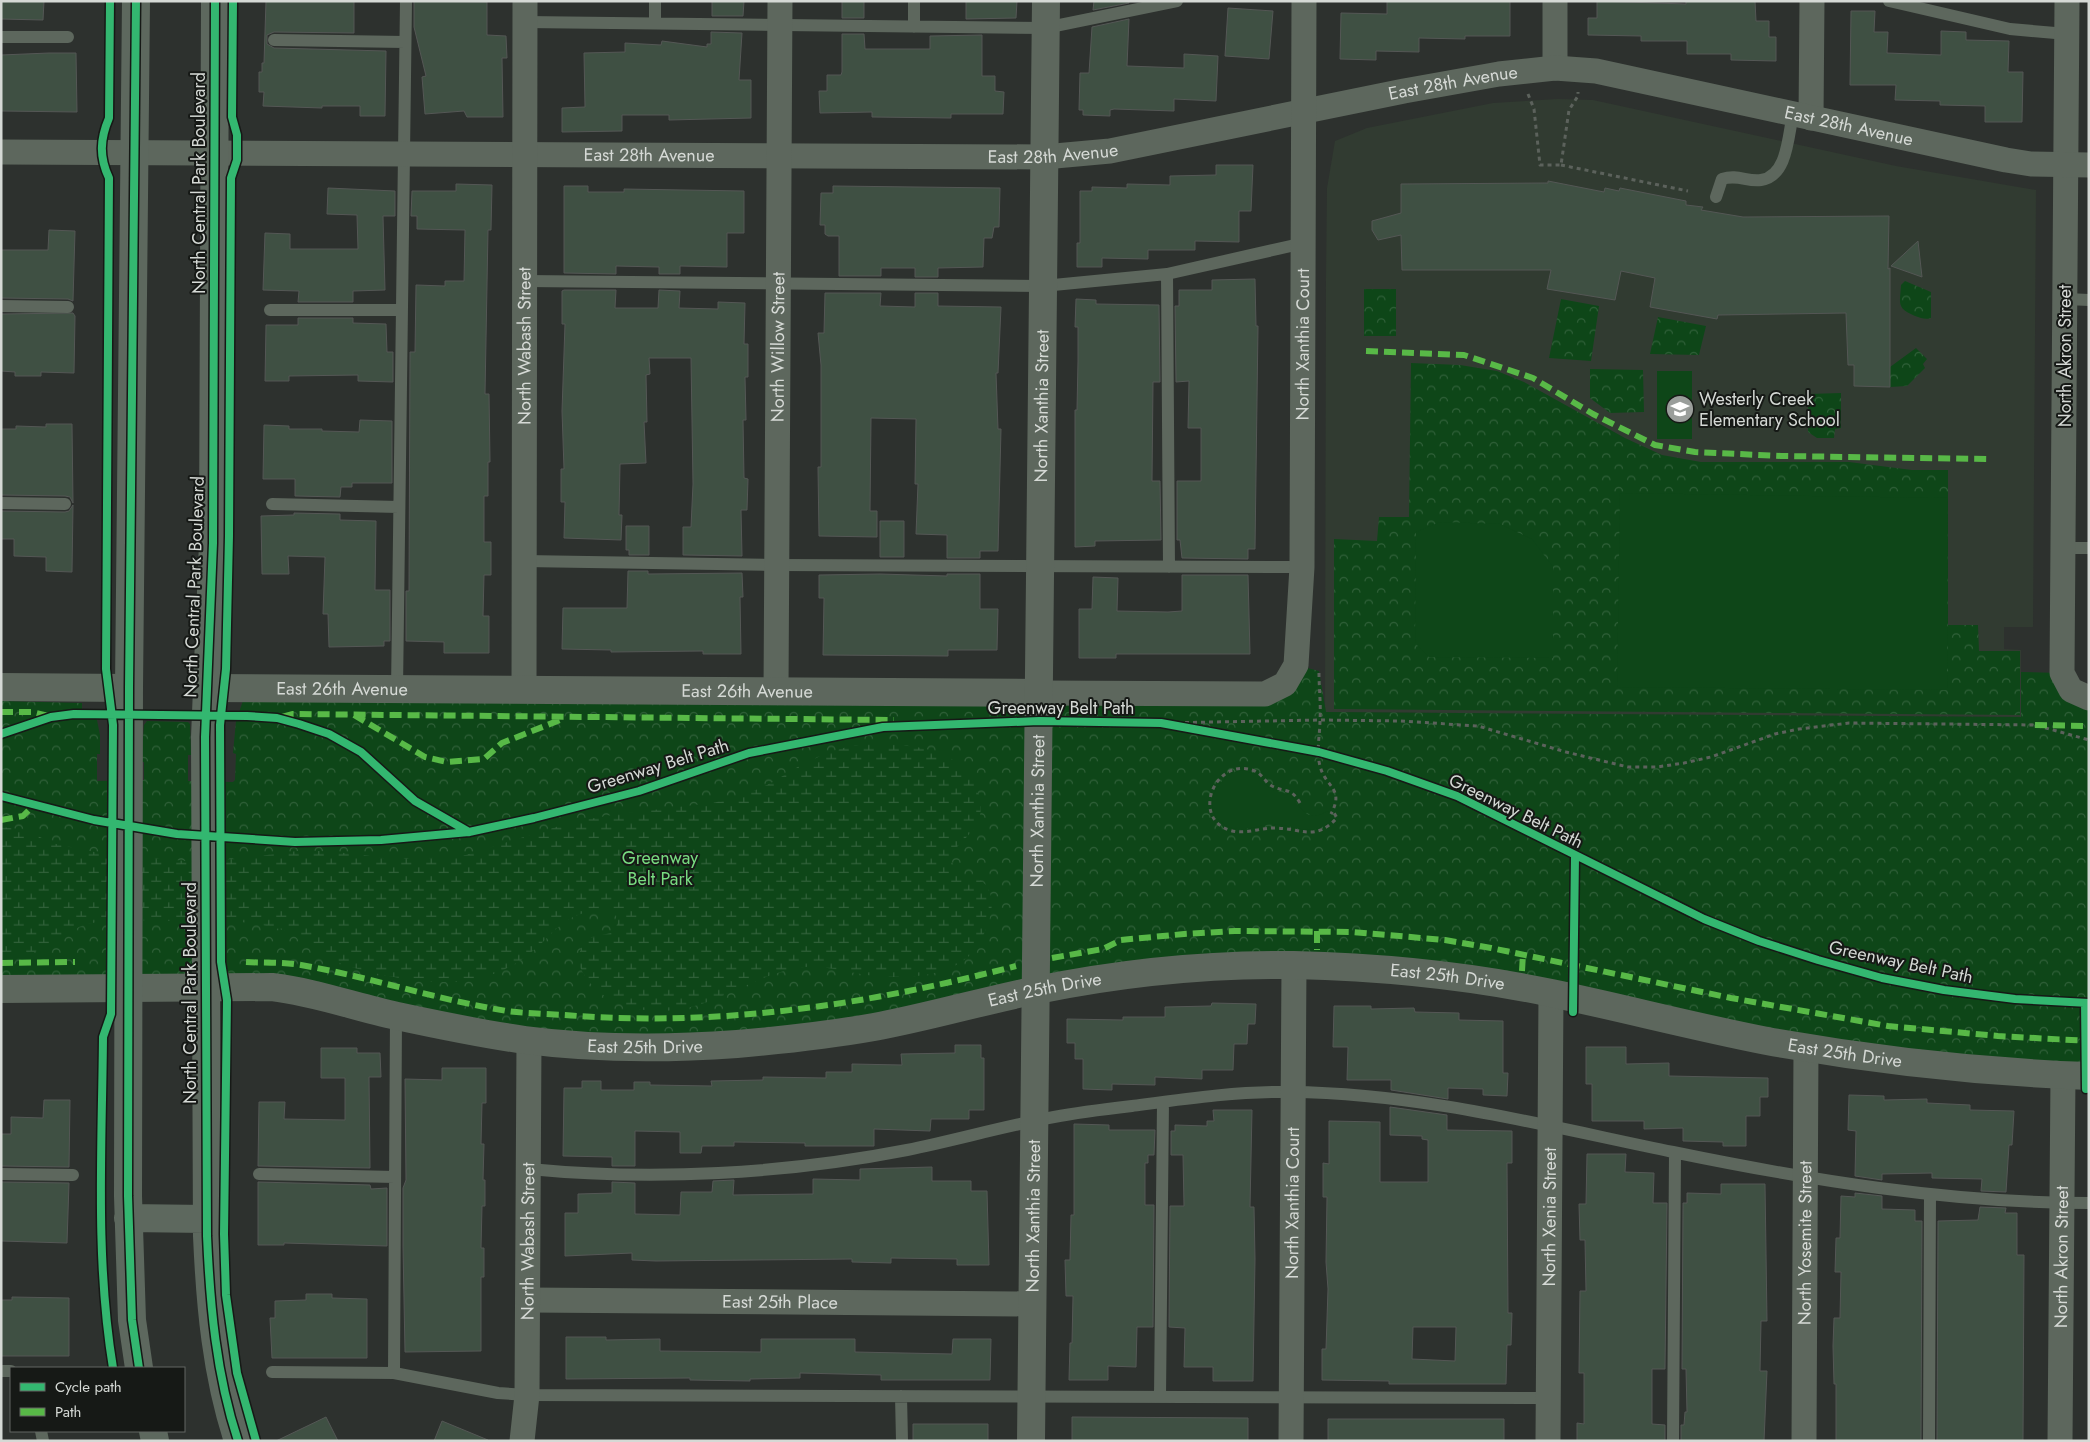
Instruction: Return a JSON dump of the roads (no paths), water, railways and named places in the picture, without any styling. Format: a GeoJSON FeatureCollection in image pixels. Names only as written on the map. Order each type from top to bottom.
{"type":"FeatureCollection","features":[{"type":"Feature","properties":{"kind":"main road"},"geometry":{"type":"LineString","coordinates":[[136,1],[129,688],[128,1218],[132,1320],[139,1367]]}},
{"type":"Feature","properties":{"kind":"main road","name":"North Central Park Boulevard"},"geometry":{"type":"LineString","coordinates":[[215,1],[212,543],[205,737],[207,1219],[214,1335],[238,1441]]}},
{"type":"Feature","properties":{"kind":"main road"},"geometry":{"type":"LineString","coordinates":[[128,1218],[207,1219]]}},
{"type":"Feature","properties":{"kind":"street","name":"North Xanthia Street"},"geometry":{"type":"LineString","coordinates":[[1031,1441],[1046,1]]}},
{"type":"Feature","properties":{"kind":"street","name":"North Xanthia Court"},"geometry":{"type":"LineString","coordinates":[[1291,674],[1302,567],[1304,1]]}},
{"type":"Feature","properties":{"kind":"street"},"geometry":{"type":"LineString","coordinates":[[1555,1],[1567,69]]}},
{"type":"Feature","properties":{"kind":"street"},"geometry":{"type":"LineString","coordinates":[[1802,116],[1812,1]]}},
{"type":"Feature","properties":{"kind":"street","name":"North Akron Street"},"geometry":{"type":"LineString","coordinates":[[2067,1],[2067,34],[2078,165],[2077,299],[2064,548],[2062,673],[2071,690],[2088,698]]}},
{"type":"Feature","properties":{"kind":"street","name":"North Wabash Street"},"geometry":{"type":"LineString","coordinates":[[524,690],[525,12]]}},
{"type":"Feature","properties":{"kind":"street","name":"North Willow Street"},"geometry":{"type":"LineString","coordinates":[[776,692],[780,13]]}},
{"type":"Feature","properties":{"kind":"street","name":"East 28th Avenue"},"geometry":{"type":"LineString","coordinates":[[1,152],[1044,157],[1110,151],[1414,89],[1526,71],[1567,69],[1596,71],[2006,160],[2031,164],[2078,165]]}},
{"type":"Feature","properties":{"kind":"street","name":"East 26th Avenue"},"geometry":{"type":"LineString","coordinates":[[206,688],[1265,694],[1291,674]]}},
{"type":"Feature","properties":{"kind":"street"},"geometry":{"type":"LineString","coordinates":[[1,687],[129,688]]}},
{"type":"Feature","properties":{"kind":"street","name":"North Xanthia Court"},"geometry":{"type":"LineString","coordinates":[[1291,1441],[1294,965]]}},
{"type":"Feature","properties":{"kind":"street","name":"East 25th Drive"},"geometry":{"type":"LineString","coordinates":[[1,989],[272,987],[297,990],[396,1016],[529,1041],[592,1045],[672,1046],[734,1044],[816,1036],[877,1026],[1036,990],[1094,980],[1161,972],[1294,965],[1440,974],[1551,993],[1682,1024],[1806,1048],[1970,1068],[2076,1075]]}},
{"type":"Feature","properties":{"kind":"street","name":"North Xenia Street"},"geometry":{"type":"LineString","coordinates":[[1548,1441],[1551,993]]}},
{"type":"Feature","properties":{"kind":"street","name":"North Wabash Street"},"geometry":{"type":"LineString","coordinates":[[522,1441],[527,1396],[529,1041]]}},
{"type":"Feature","properties":{"kind":"street","name":"North Yosemite Street"},"geometry":{"type":"LineString","coordinates":[[1804,1441],[1806,1048]]}},
{"type":"Feature","properties":{"kind":"street","name":"North Akron Street"},"geometry":{"type":"LineString","coordinates":[[2060,1441],[2062,1203],[2076,1075]]}},
{"type":"Feature","properties":{"kind":"street","name":"East 25th Place"},"geometry":{"type":"LineString","coordinates":[[528,1300],[1032,1304]]}},
{"type":"Feature","properties":{"kind":"lane"},"geometry":{"type":"LineString","coordinates":[[397,690],[406,1]]}},
{"type":"Feature","properties":{"kind":"lane"},"geometry":{"type":"LineString","coordinates":[[655,1],[655,23]]}},
{"type":"Feature","properties":{"kind":"lane"},"geometry":{"type":"LineString","coordinates":[[914,1],[914,27]]}},
{"type":"Feature","properties":{"kind":"lane"},"geometry":{"type":"LineString","coordinates":[[1889,1],[2010,28],[2067,34]]}},
{"type":"Feature","properties":{"kind":"lane"},"geometry":{"type":"LineString","coordinates":[[525,12],[655,23],[780,13],[914,27],[1045,28],[1173,2]]}},
{"type":"Feature","properties":{"kind":"lane"},"geometry":{"type":"LineString","coordinates":[[1,37],[68,37]]}},
{"type":"Feature","properties":{"kind":"lane"},"geometry":{"type":"LineString","coordinates":[[274,40],[405,42]]}},
{"type":"Feature","properties":{"kind":"lane"},"geometry":{"type":"LineString","coordinates":[[1716,197],[1722,179],[1733,176],[1760,180],[1775,176],[1782,165],[1802,116]]}},
{"type":"Feature","properties":{"kind":"lane"},"geometry":{"type":"LineString","coordinates":[[525,281],[1043,286],[1167,274],[1304,243]]}},
{"type":"Feature","properties":{"kind":"lane"},"geometry":{"type":"LineString","coordinates":[[1167,274],[1169,567]]}},
{"type":"Feature","properties":{"kind":"lane"},"geometry":{"type":"LineString","coordinates":[[1,306],[68,306]]}},
{"type":"Feature","properties":{"kind":"lane"},"geometry":{"type":"LineString","coordinates":[[270,310],[402,310]]}},
{"type":"Feature","properties":{"kind":"lane"},"geometry":{"type":"LineString","coordinates":[[1,503],[65,504]]}},
{"type":"Feature","properties":{"kind":"lane"},"geometry":{"type":"LineString","coordinates":[[272,504],[399,507]]}},
{"type":"Feature","properties":{"kind":"lane"},"geometry":{"type":"LineString","coordinates":[[2064,548],[2089,548]]}},
{"type":"Feature","properties":{"kind":"lane"},"geometry":{"type":"LineString","coordinates":[[524,561],[777,566],[1302,567]]}},
{"type":"Feature","properties":{"kind":"lane"},"geometry":{"type":"LineString","coordinates":[[394,1373],[396,1016]]}},
{"type":"Feature","properties":{"kind":"lane"},"geometry":{"type":"LineString","coordinates":[[528,1169],[591,1173],[681,1174],[814,1164],[906,1150],[1034,1121],[1163,1102],[1263,1092],[1294,1092],[1410,1100],[1550,1125],[1675,1153],[1806,1176],[1930,1194],[2062,1203],[2089,1203]]}},
{"type":"Feature","properties":{"kind":"lane"},"geometry":{"type":"LineString","coordinates":[[1160,1397],[1163,1102]]}},
{"type":"Feature","properties":{"kind":"lane"},"geometry":{"type":"LineString","coordinates":[[1673,1441],[1675,1153]]}},
{"type":"Feature","properties":{"kind":"lane"},"geometry":{"type":"LineString","coordinates":[[1,1174],[73,1175]]}},
{"type":"Feature","properties":{"kind":"lane"},"geometry":{"type":"LineString","coordinates":[[258,1174],[395,1177]]}},
{"type":"Feature","properties":{"kind":"lane"},"geometry":{"type":"LineString","coordinates":[[1929,1441],[1930,1194]]}},
{"type":"Feature","properties":{"kind":"lane"},"geometry":{"type":"LineString","coordinates":[[272,1372],[394,1373],[498,1393],[527,1396],[1548,1398]]}},
{"type":"Feature","properties":{"kind":"lane"},"geometry":{"type":"LineString","coordinates":[[901,1396],[902,1441]]}},
{"type":"Feature","properties":{"kind":"place","name":"Westerly Creek Elementary School"},"geometry":{"type":"Point","coordinates":[1680,409]}},
{"type":"Feature","properties":{"kind":"park label","name":"Greenway Belt Park"},"geometry":{"type":"Point","coordinates":[660,868]}}]}
